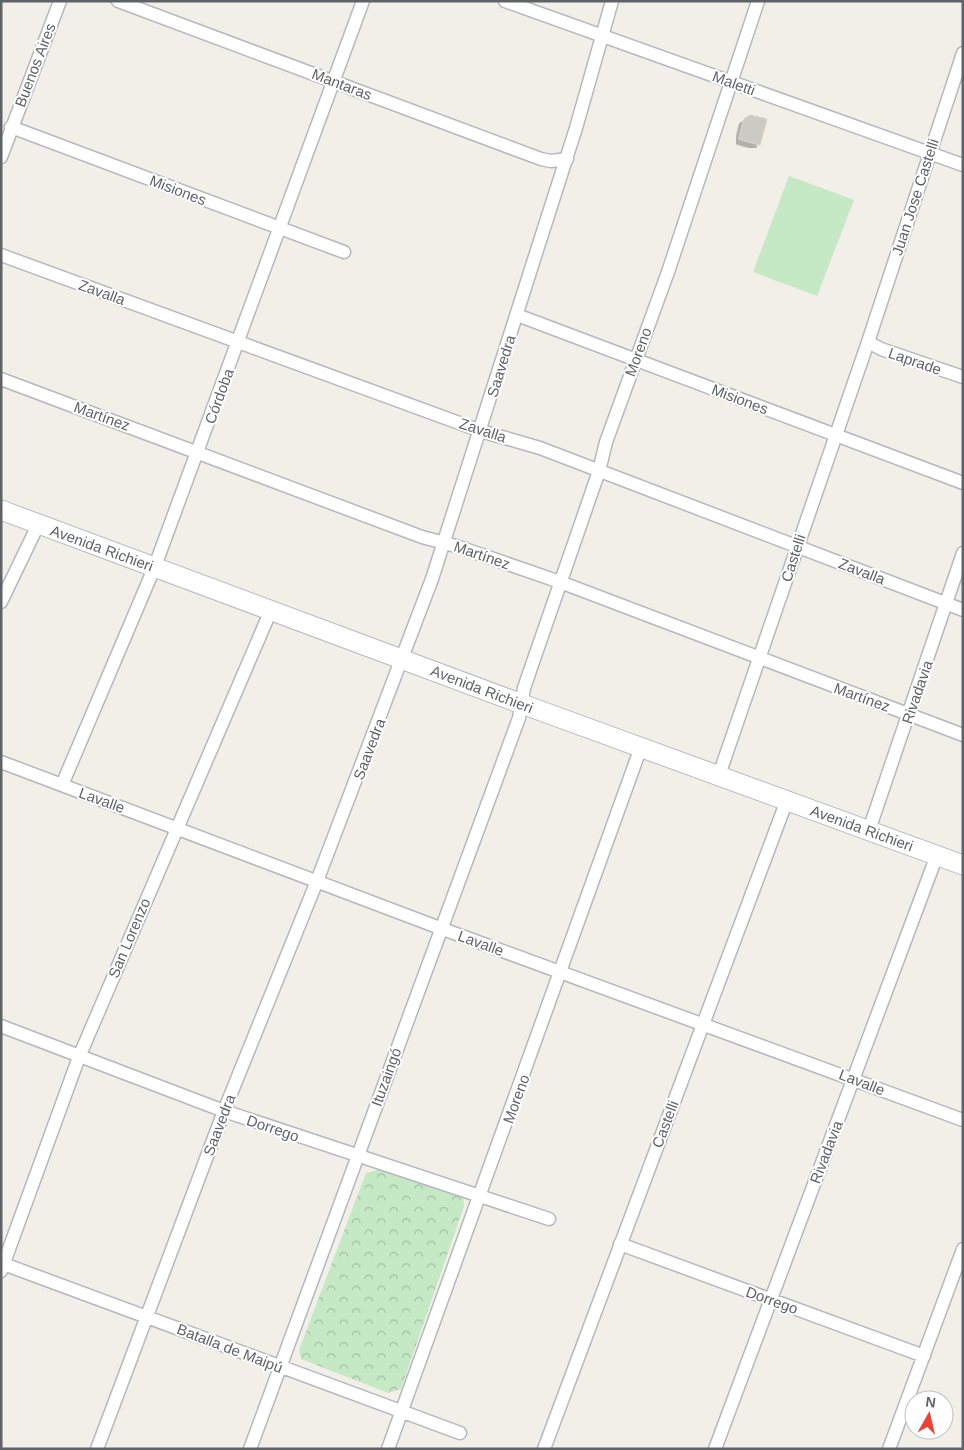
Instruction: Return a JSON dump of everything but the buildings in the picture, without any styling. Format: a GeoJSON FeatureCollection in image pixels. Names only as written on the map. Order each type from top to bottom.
{"type":"FeatureCollection","features":[{"type":"Feature","properties":{"kind":"street","name":"Buenos Aires"},"geometry":{"type":"LineString","coordinates":[[1,157],[60,1]]}},
{"type":"Feature","properties":{"kind":"street","name":"Mantaras"},"geometry":{"type":"LineString","coordinates":[[118,1],[541,159],[551,162],[567,159]]}},
{"type":"Feature","properties":{"kind":"street","name":"Córdoba"},"geometry":{"type":"LineString","coordinates":[[62,785],[155,566],[363,1]]}},
{"type":"Feature","properties":{"kind":"street","name":"Maletti"},"geometry":{"type":"LineString","coordinates":[[505,1],[963,165]]}},
{"type":"Feature","properties":{"kind":"street","name":"Saavedra"},"geometry":{"type":"LineString","coordinates":[[97,1449],[224,1111],[404,659],[481,431],[567,159],[612,1]]}},
{"type":"Feature","properties":{"kind":"street","name":"Moreno"},"geometry":{"type":"LineString","coordinates":[[522,704],[524,688],[599,470],[606,442],[668,272],[758,1]]}},
{"type":"Feature","properties":{"kind":"street","name":"Juan Jose Castelli"},"geometry":{"type":"LineString","coordinates":[[868,342],[963,53]]}},
{"type":"Feature","properties":{"kind":"street","name":"Misiones"},"geometry":{"type":"LineString","coordinates":[[12,127],[344,252]]}},
{"type":"Feature","properties":{"kind":"street","name":"Zavalla"},"geometry":{"type":"LineString","coordinates":[[1,255],[481,431],[540,448],[963,610]]}},
{"type":"Feature","properties":{"kind":"street","name":"Misiones"},"geometry":{"type":"LineString","coordinates":[[517,315],[636,358],[835,436],[963,483]]}},
{"type":"Feature","properties":{"kind":"street","name":"Laprade"},"geometry":{"type":"LineString","coordinates":[[868,342],[881,349],[963,378]]}},
{"type":"Feature","properties":{"kind":"street","name":"Castelli"},"geometry":{"type":"LineString","coordinates":[[719,775],[868,342]]}},
{"type":"Feature","properties":{"kind":"street","name":"Martínez"},"geometry":{"type":"LineString","coordinates":[[1,379],[442,543],[560,582],[963,735]]}},
{"type":"Feature","properties":{"kind":"street","name":"Avenida Richieri"},"geometry":{"type":"LineString","coordinates":[[1,510],[522,704],[963,865]]}},
{"type":"Feature","properties":{"kind":"street"},"geometry":{"type":"LineString","coordinates":[[1,602],[38,525]]}},
{"type":"Feature","properties":{"kind":"street","name":"Rivadavia"},"geometry":{"type":"LineString","coordinates":[[869,830],[910,714],[963,553]]}},
{"type":"Feature","properties":{"kind":"street","name":"San Lorenzo"},"geometry":{"type":"LineString","coordinates":[[2,1266],[79,1057],[176,827],[271,610]]}},
{"type":"Feature","properties":{"kind":"street","name":"Ituzaingó"},"geometry":{"type":"LineString","coordinates":[[250,1449],[522,704]]}},
{"type":"Feature","properties":{"kind":"street","name":"Moreno"},"geometry":{"type":"LineString","coordinates":[[388,1449],[481,1197],[641,747]]}},
{"type":"Feature","properties":{"kind":"street","name":"Lavalle"},"geometry":{"type":"LineString","coordinates":[[1,762],[440,928],[854,1078],[963,1120]]}},
{"type":"Feature","properties":{"kind":"street","name":"Castelli"},"geometry":{"type":"LineString","coordinates":[[544,1449],[787,800]]}},
{"type":"Feature","properties":{"kind":"street","name":"Rivadavia"},"geometry":{"type":"LineString","coordinates":[[715,1449],[937,855]]}},
{"type":"Feature","properties":{"kind":"street","name":"Dorrego"},"geometry":{"type":"LineString","coordinates":[[1,1026],[224,1111],[549,1219]]}},
{"type":"Feature","properties":{"kind":"street","name":"Dorrego"},"geometry":{"type":"LineString","coordinates":[[620,1244],[924,1356]]}},
{"type":"Feature","properties":{"kind":"street"},"geometry":{"type":"LineString","coordinates":[[890,1449],[963,1249]]}},
{"type":"Feature","properties":{"kind":"street","name":"Batalla de Maipú"},"geometry":{"type":"LineString","coordinates":[[2,1266],[147,1317],[460,1433]]}},
{"type":"Feature","properties":{"kind":"green space"},"geometry":{"type":"Polygon","coordinates":[[[789,176],[854,200],[817,296],[753,272],[789,176]]]}},
{"type":"Feature","properties":{"kind":"green space"},"geometry":{"type":"Polygon","coordinates":[[[381,1169],[463,1196],[464,1206],[401,1389],[388,1393],[301,1359],[299,1350],[366,1173],[381,1169]]]}}]}
